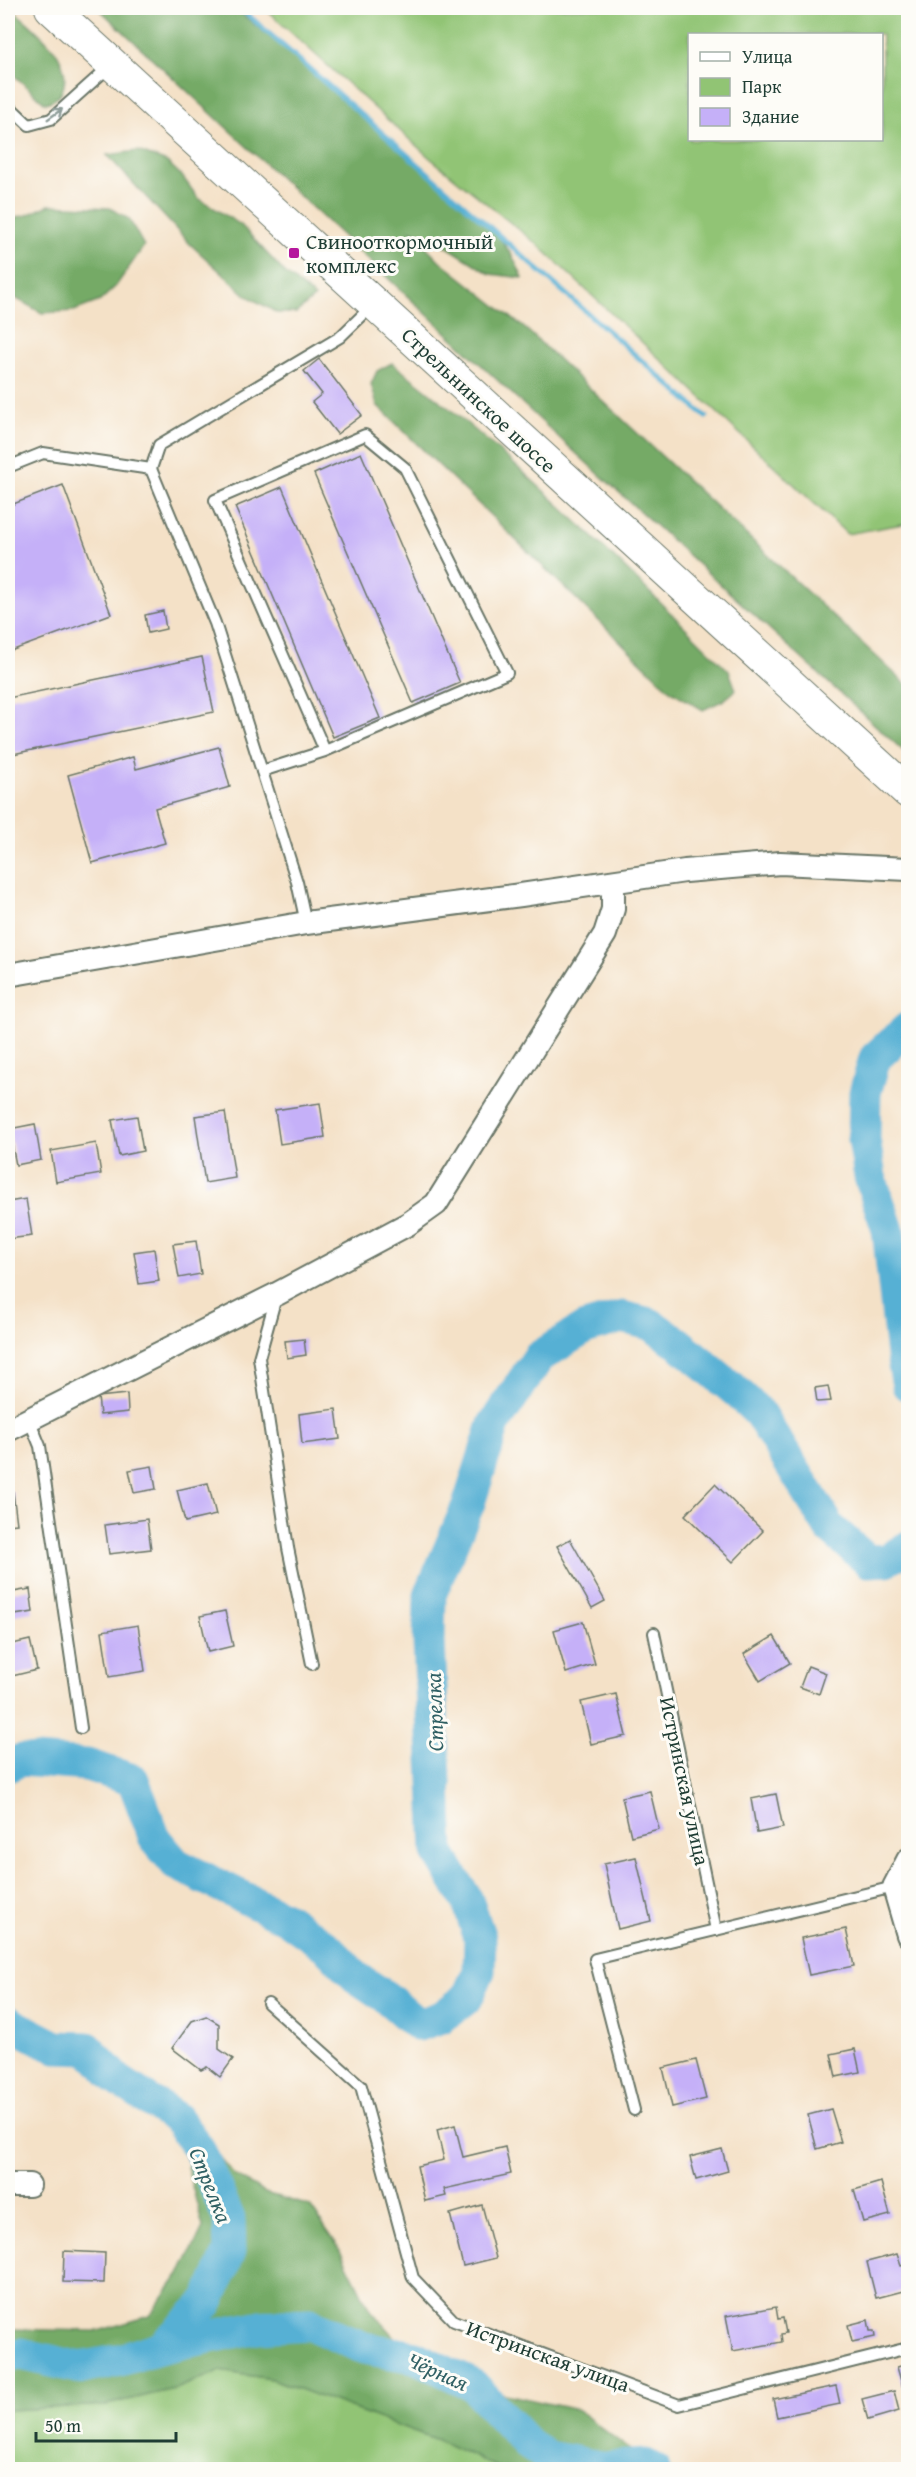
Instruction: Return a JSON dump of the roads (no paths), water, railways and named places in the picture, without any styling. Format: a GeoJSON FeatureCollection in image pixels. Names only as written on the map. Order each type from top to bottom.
{"type":"FeatureCollection","features":[{"type":"Feature","properties":{"kind":"main road","name":"Стрельнинское шоссе"},"geometry":{"type":"LineString","coordinates":[[51,8],[909,792]]}},
{"type":"Feature","properties":{"kind":"street"},"geometry":{"type":"LineString","coordinates":[[8,975],[306,923],[685,871],[780,863],[909,869]]}},
{"type":"Feature","properties":{"kind":"street"},"geometry":{"type":"LineString","coordinates":[[8,1430],[277,1294],[408,1224],[436,1204],[605,934],[613,909],[613,882]]}},
{"type":"Feature","properties":{"kind":"street"},"geometry":{"type":"LineString","coordinates":[[909,1860],[894,1887],[909,1935]]}},
{"type":"Feature","properties":{"kind":"lane"},"geometry":{"type":"LineString","coordinates":[[8,105],[29,126],[51,119],[112,64]]}},
{"type":"Feature","properties":{"kind":"lane"},"geometry":{"type":"LineString","coordinates":[[306,923],[297,882],[215,623],[151,469],[159,445],[339,337],[374,304]]}},
{"type":"Feature","properties":{"kind":"lane"},"geometry":{"type":"LineString","coordinates":[[262,771],[325,751],[507,673],[405,468],[365,435],[215,500],[325,751]]}},
{"type":"Feature","properties":{"kind":"lane"},"geometry":{"type":"LineString","coordinates":[[8,467],[43,453],[151,469]]}},
{"type":"Feature","properties":{"kind":"lane"},"geometry":{"type":"LineString","coordinates":[[277,1294],[259,1358],[288,1548],[312,1664]]}},
{"type":"Feature","properties":{"kind":"lane"},"geometry":{"type":"LineString","coordinates":[[29,1418],[40,1446],[81,1728]]}},
{"type":"Feature","properties":{"kind":"lane","name":"Истринская улица"},"geometry":{"type":"LineString","coordinates":[[654,1633],[716,1930]]}},
{"type":"Feature","properties":{"kind":"lane"},"geometry":{"type":"LineString","coordinates":[[634,2110],[595,1959],[894,1887]]}},
{"type":"Feature","properties":{"kind":"lane","name":"Истринская улица"},"geometry":{"type":"LineString","coordinates":[[268,2003],[361,2086],[413,2278],[454,2321],[679,2405],[909,2348]]}},
{"type":"Feature","properties":{"kind":"waterway"},"geometry":{"type":"LineString","coordinates":[[240,8],[706,417]]}},
{"type":"Feature","properties":{"kind":"waterway","name":"Стрелка"},"geometry":{"type":"LineString","coordinates":[[908,1028],[875,1058],[865,1093],[864,1139],[870,1177],[888,1230],[902,1355],[908,1385]]}},
{"type":"Feature","properties":{"kind":"waterway","name":"Стрелка"},"geometry":{"type":"LineString","coordinates":[[8,1766],[21,1760],[87,1765],[133,1780],[155,1839],[176,1864],[287,1919],[328,1948],[356,1977],[386,1997],[418,2025],[442,2017],[467,1998],[479,1971],[480,1938],[467,1900],[438,1852],[429,1641],[430,1595],[469,1503],[494,1424],[539,1357],[585,1328],[622,1317],[650,1324],[677,1342],[759,1413],[830,1528],[868,1561],[887,1560],[908,1547]]}},
{"type":"Feature","properties":{"kind":"waterway","name":"Стрелка"},"geometry":{"type":"LineString","coordinates":[[8,2022],[56,2047],[88,2048],[118,2080],[176,2118],[199,2149],[229,2219],[230,2251],[208,2302],[162,2347],[120,2360],[81,2368],[21,2354],[8,2356]]}},
{"type":"Feature","properties":{"kind":"waterway","name":"Чёрная"},"geometry":{"type":"LineString","coordinates":[[162,2347],[257,2327],[310,2324],[364,2348],[415,2357],[473,2385],[528,2444],[548,2457],[604,2468],[646,2465],[654,2470]]}},
{"type":"Feature","properties":{"kind":"place","name":"Свинооткормочный комплекс"},"geometry":{"type":"Point","coordinates":[294,253]}}]}
